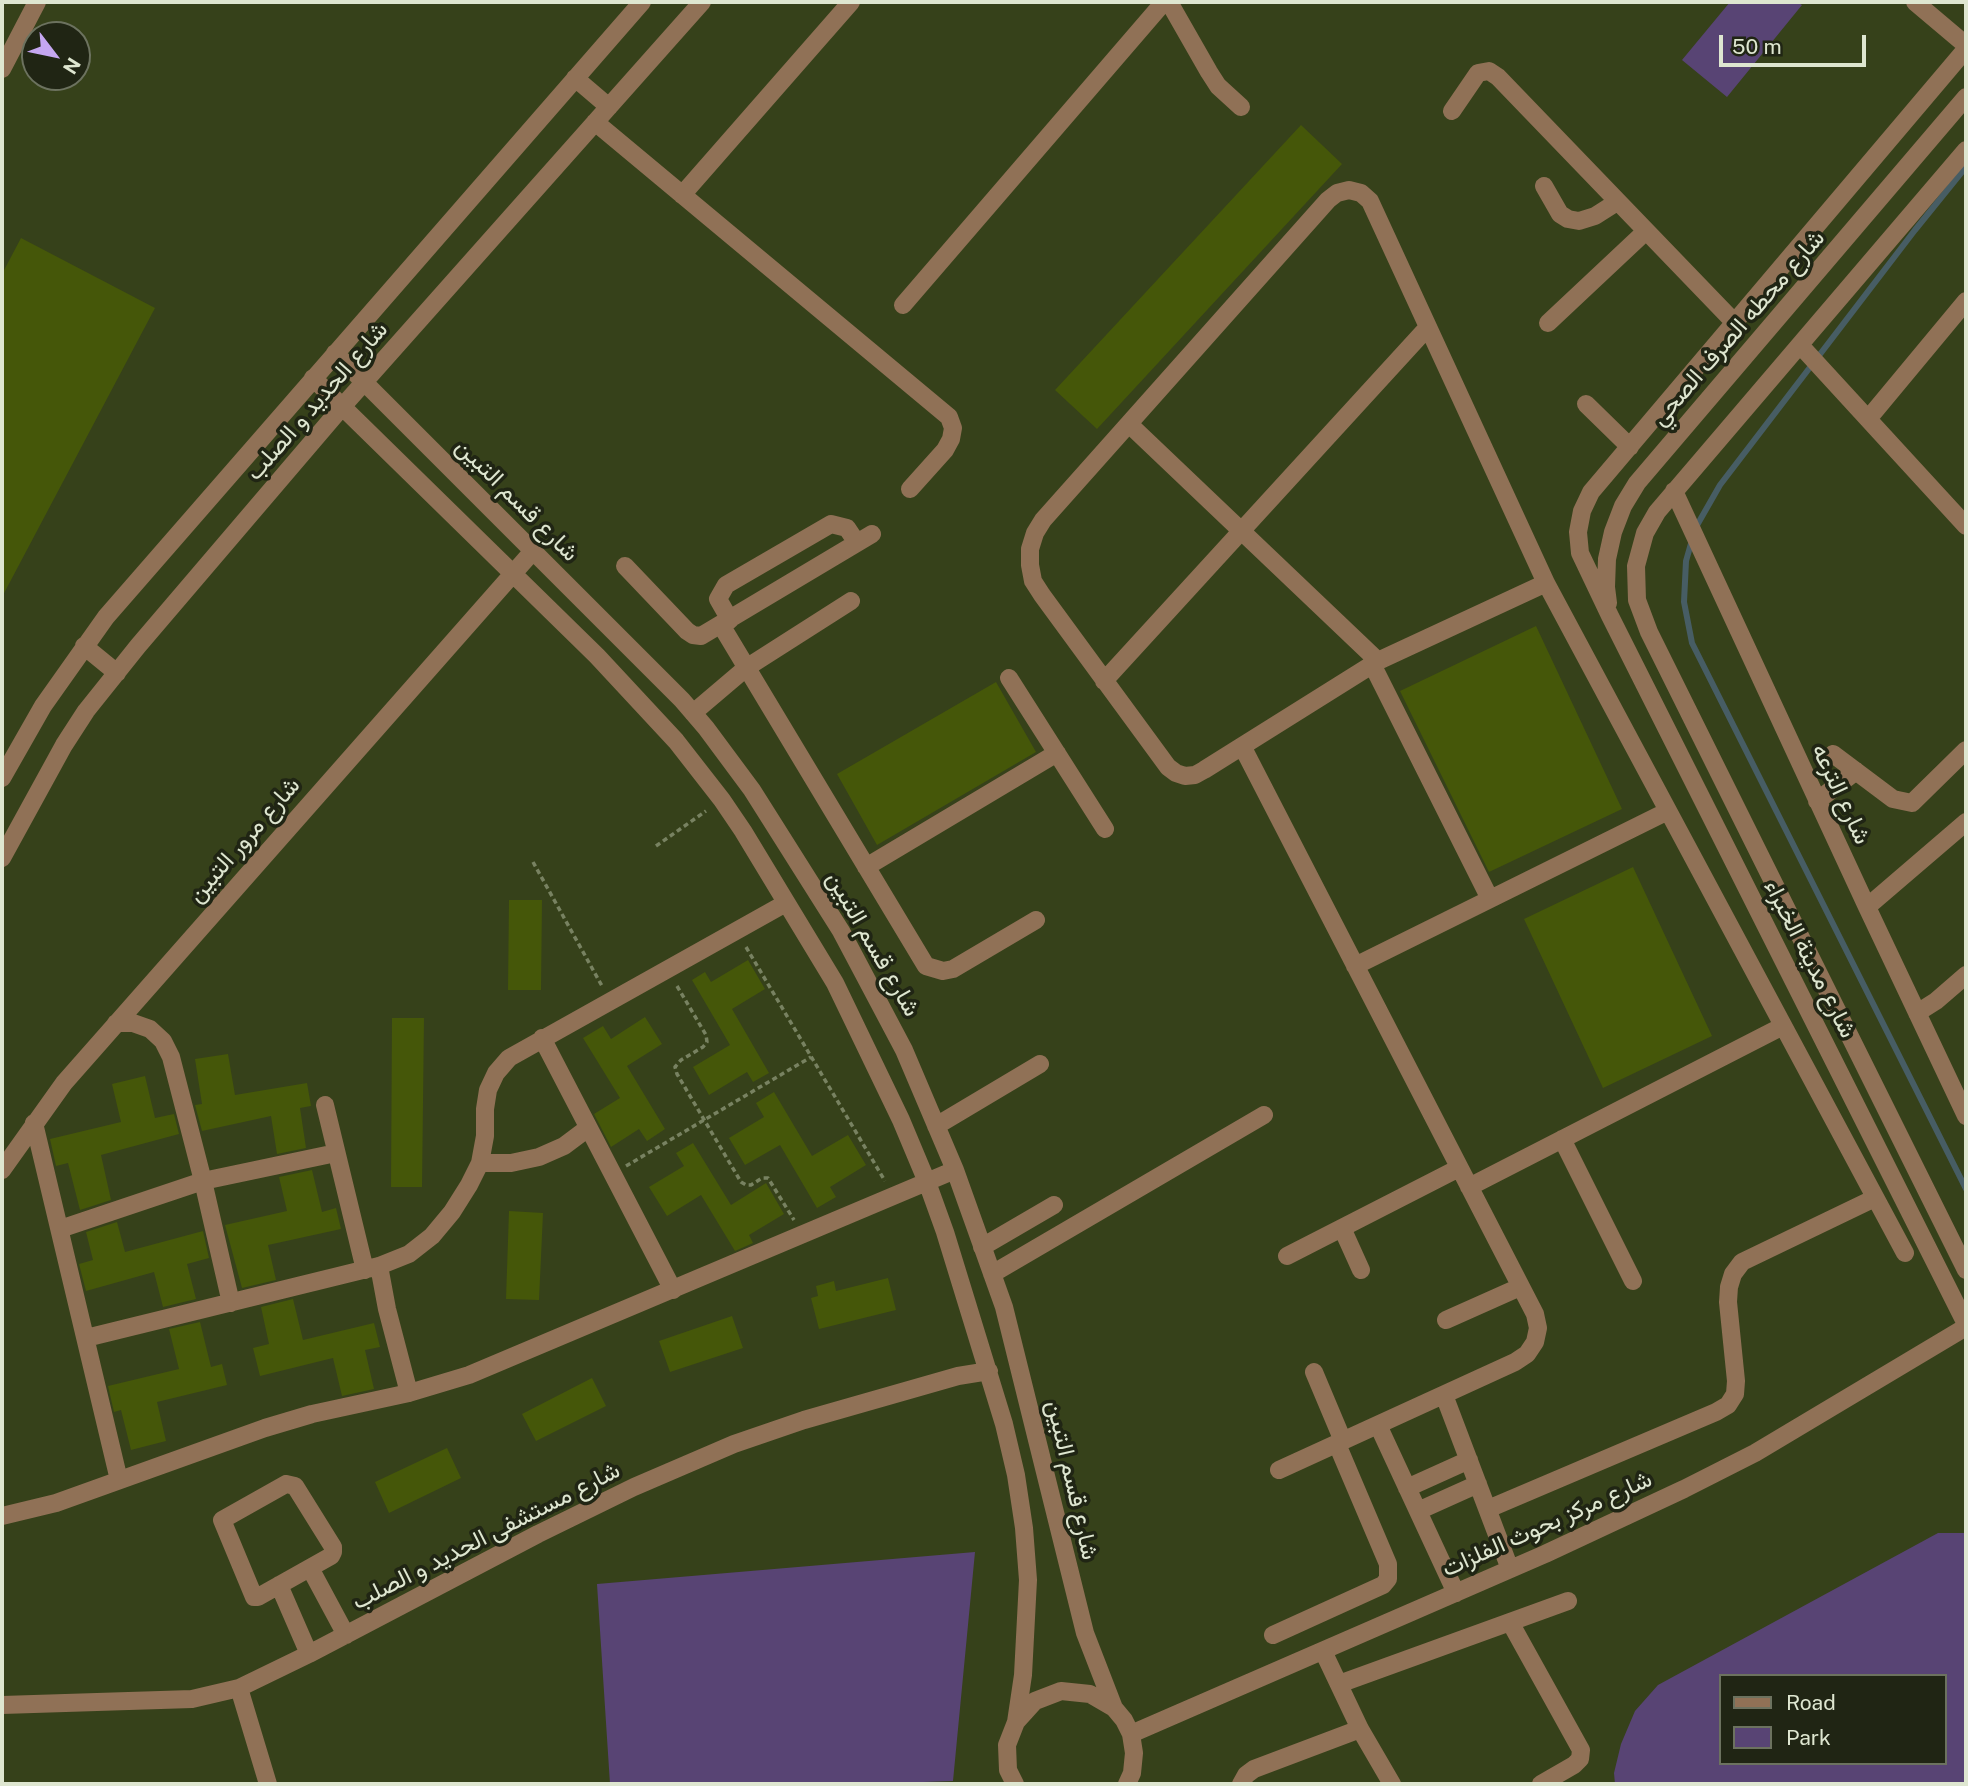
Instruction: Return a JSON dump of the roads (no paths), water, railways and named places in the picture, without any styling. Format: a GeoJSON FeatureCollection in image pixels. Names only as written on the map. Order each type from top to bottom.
{"type":"FeatureCollection","features":[{"type":"Feature","properties":{"kind":"street"},"geometry":{"type":"LineString","coordinates":[[2,69],[37,2]]}},
{"type":"Feature","properties":{"kind":"street","name":"شارع الحديد و الصلب"},"geometry":{"type":"LineString","coordinates":[[2,778],[43,706],[106,617],[642,2]]}},
{"type":"Feature","properties":{"kind":"street","name":"شارع الحديد و الصلب"},"geometry":{"type":"LineString","coordinates":[[2,858],[64,746],[86,711],[117,673],[342,407],[702,2]]}},
{"type":"Feature","properties":{"kind":"street"},"geometry":{"type":"LineString","coordinates":[[682,195],[851,2]]}},
{"type":"Feature","properties":{"kind":"street"},"geometry":{"type":"LineString","coordinates":[[903,305],[1166,2],[1218,86],[1241,107]]}},
{"type":"Feature","properties":{"kind":"street"},"geometry":{"type":"LineString","coordinates":[[1915,2],[1966,47]]}},
{"type":"Feature","properties":{"kind":"street","name":"شارع مدينة الخبراء"},"geometry":{"type":"LineString","coordinates":[[1966,47],[1591,492],[1582,511],[1578,532],[1580,552],[1610,616],[1966,1325]]}},
{"type":"Feature","properties":{"kind":"street"},"geometry":{"type":"LineString","coordinates":[[1452,111],[1478,73],[1489,71],[1498,77],[1735,323]]}},
{"type":"Feature","properties":{"kind":"street"},"geometry":{"type":"LineString","coordinates":[[575,78],[609,107]]}},
{"type":"Feature","properties":{"kind":"street","name":"شارع محطه الصرف الصحي"},"geometry":{"type":"LineString","coordinates":[[1610,616],[1606,587],[1607,559],[1623,506],[1637,482],[1966,97]]}},
{"type":"Feature","properties":{"kind":"street"},"geometry":{"type":"LineString","coordinates":[[595,122],[949,418],[953,428],[951,439],[945,450],[911,489]]}},
{"type":"Feature","properties":{"kind":"street"},"geometry":{"type":"LineString","coordinates":[[1674,491],[1966,150]]}},
{"type":"Feature","properties":{"kind":"street"},"geometry":{"type":"LineString","coordinates":[[1544,186],[1560,214],[1569,219],[1579,221],[1594,216],[1617,202]]}},
{"type":"Feature","properties":{"kind":"street"},"geometry":{"type":"LineString","coordinates":[[1546,583],[1375,662],[1195,775],[1185,776],[1175,774],[1168,767],[1037,588],[1030,565],[1030,549],[1043,520],[1328,200],[1337,193],[1349,190],[1361,193],[1370,201],[1546,583],[1905,1253]]}},
{"type":"Feature","properties":{"kind":"street"},"geometry":{"type":"LineString","coordinates":[[1549,323],[1646,231]]}},
{"type":"Feature","properties":{"kind":"street"},"geometry":{"type":"LineString","coordinates":[[1868,419],[1962,313]]}},
{"type":"Feature","properties":{"kind":"street"},"geometry":{"type":"LineString","coordinates":[[1104,681],[1428,327]]}},
{"type":"Feature","properties":{"kind":"street"},"geometry":{"type":"LineString","coordinates":[[1800,345],[1966,526]]}},
{"type":"Feature","properties":{"kind":"street","name":"شارع قسم التبين"},"geometry":{"type":"LineString","coordinates":[[335,353],[657,673],[693,713],[752,790],[841,931],[904,1049],[955,1170],[1003,1307],[1085,1633],[1114,1707],[1131,1734]]}},
{"type":"Feature","properties":{"kind":"street"},"geometry":{"type":"LineString","coordinates":[[313,378],[652,713],[722,800],[835,983],[901,1120],[927,1182],[989,1371],[1016,1475],[1028,1580],[1025,1651],[1016,1722],[1007,1745],[1008,1770],[1015,1784]]}},
{"type":"Feature","properties":{"kind":"street"},"geometry":{"type":"LineString","coordinates":[[1586,404],[1630,447]]}},
{"type":"Feature","properties":{"kind":"street"},"geometry":{"type":"LineString","coordinates":[[1129,424],[1375,662],[1490,899]]}},
{"type":"Feature","properties":{"kind":"street","name":"شارع مدينة الخبراء"},"geometry":{"type":"LineString","coordinates":[[1674,491],[1645,533],[1636,566],[1637,600],[1682,702],[1966,1270]]}},
{"type":"Feature","properties":{"kind":"street","name":"شارع الترعه"},"geometry":{"type":"LineString","coordinates":[[1674,491],[1966,1114]]}},
{"type":"Feature","properties":{"kind":"street"},"geometry":{"type":"LineString","coordinates":[[625,566],[693,635],[701,636],[725,623],[865,539],[848,528],[831,524],[726,586],[718,599],[725,623],[746,668],[926,967],[934,970],[953,969],[1036,920]]}},
{"type":"Feature","properties":{"kind":"street","name":"شارع مرور التبين"},"geometry":{"type":"LineString","coordinates":[[2,1170],[64,1083],[533,551]]}},
{"type":"Feature","properties":{"kind":"street"},"geometry":{"type":"LineString","coordinates":[[693,713],[746,668],[851,601]]}},
{"type":"Feature","properties":{"kind":"street"},"geometry":{"type":"LineString","coordinates":[[84,646],[117,673]]}},
{"type":"Feature","properties":{"kind":"street"},"geometry":{"type":"LineString","coordinates":[[1009,678],[1105,830]]}},
{"type":"Feature","properties":{"kind":"street"},"geometry":{"type":"LineString","coordinates":[[1242,746],[1535,1314],[1538,1328],[1535,1342],[1527,1354],[1515,1362],[1279,1470]]}},
{"type":"Feature","properties":{"kind":"street"},"geometry":{"type":"LineString","coordinates":[[1833,754],[1893,799],[1912,803],[1966,750]]}},
{"type":"Feature","properties":{"kind":"street"},"geometry":{"type":"LineString","coordinates":[[866,867],[1057,753]]}},
{"type":"Feature","properties":{"kind":"street"},"geometry":{"type":"LineString","coordinates":[[1817,801],[1856,771]]}},
{"type":"Feature","properties":{"kind":"street"},"geometry":{"type":"LineString","coordinates":[[1355,966],[1668,811]]}},
{"type":"Feature","properties":{"kind":"street"},"geometry":{"type":"LineString","coordinates":[[1867,907],[1966,822]]}},
{"type":"Feature","properties":{"kind":"street"},"geometry":{"type":"LineString","coordinates":[[86,1338],[372,1268],[409,1254],[432,1236],[452,1212],[481,1163],[488,1090],[496,1073],[509,1058],[786,903]]}},
{"type":"Feature","properties":{"kind":"street"},"geometry":{"type":"LineString","coordinates":[[1917,1013],[1936,1001],[1966,975]]}},
{"type":"Feature","properties":{"kind":"street"},"geometry":{"type":"LineString","coordinates":[[116,1023],[133,1023],[150,1029],[163,1041],[171,1057],[231,1303]]}},
{"type":"Feature","properties":{"kind":"street"},"geometry":{"type":"LineString","coordinates":[[1469,1187],[1783,1026]]}},
{"type":"Feature","properties":{"kind":"street"},"geometry":{"type":"LineString","coordinates":[[542,1038],[673,1290]]}},
{"type":"Feature","properties":{"kind":"street"},"geometry":{"type":"LineString","coordinates":[[936,1125],[1040,1064]]}},
{"type":"Feature","properties":{"kind":"street"},"geometry":{"type":"LineString","coordinates":[[325,1105],[336,1153],[387,1309],[409,1393]]}},
{"type":"Feature","properties":{"kind":"street"},"geometry":{"type":"LineString","coordinates":[[992,1274],[1264,1115]]}},
{"type":"Feature","properties":{"kind":"street"},"geometry":{"type":"LineString","coordinates":[[34,1124],[119,1480]]}},
{"type":"Feature","properties":{"kind":"street"},"geometry":{"type":"LineString","coordinates":[[481,1163],[511,1163],[539,1157],[564,1146],[588,1128]]}},
{"type":"Feature","properties":{"kind":"street"},"geometry":{"type":"LineString","coordinates":[[1562,1139],[1633,1281]]}},
{"type":"Feature","properties":{"kind":"street"},"geometry":{"type":"LineString","coordinates":[[61,1229],[203,1181],[336,1153]]}},
{"type":"Feature","properties":{"kind":"street"},"geometry":{"type":"LineString","coordinates":[[1287,1256],[1459,1168]]}},
{"type":"Feature","properties":{"kind":"street"},"geometry":{"type":"LineString","coordinates":[[2,1516],[56,1503],[265,1428],[312,1414],[409,1393],[469,1375],[955,1170]]}},
{"type":"Feature","properties":{"kind":"street"},"geometry":{"type":"LineString","coordinates":[[1488,1509],[1728,1405],[1735,1394],[1736,1381],[1728,1301],[1728,1287],[1733,1274],[1742,1262],[1875,1198]]}},
{"type":"Feature","properties":{"kind":"street"},"geometry":{"type":"LineString","coordinates":[[982,1247],[1054,1205]]}},
{"type":"Feature","properties":{"kind":"street"},"geometry":{"type":"LineString","coordinates":[[1342,1228],[1361,1270]]}},
{"type":"Feature","properties":{"kind":"street"},"geometry":{"type":"LineString","coordinates":[[1446,1320],[1520,1287]]}},
{"type":"Feature","properties":{"kind":"street","name":"شارع مركز بحوث الفلزات"},"geometry":{"type":"LineString","coordinates":[[1131,1734],[1612,1524],[1755,1452],[1966,1325]]}},
{"type":"Feature","properties":{"kind":"street","name":"شارع مستشفى الحديد و الصلب"},"geometry":{"type":"LineString","coordinates":[[2,1705],[192,1699],[239,1688],[598,1504],[734,1444],[854,1405],[958,1376],[989,1371]]}},
{"type":"Feature","properties":{"kind":"street"},"geometry":{"type":"LineString","coordinates":[[1273,1635],[1383,1585],[1388,1579],[1388,1564],[1314,1372]]}},
{"type":"Feature","properties":{"kind":"street"},"geometry":{"type":"LineString","coordinates":[[1444,1395],[1510,1569]]}},
{"type":"Feature","properties":{"kind":"street"},"geometry":{"type":"LineString","coordinates":[[1378,1425],[1456,1593]]}},
{"type":"Feature","properties":{"kind":"street"},"geometry":{"type":"LineString","coordinates":[[1407,1488],[1469,1460]]}},
{"type":"Feature","properties":{"kind":"street"},"geometry":{"type":"LineString","coordinates":[[286,1484],[295,1486],[333,1547],[331,1556],[279,1585],[258,1597],[251,1594],[222,1523],[224,1516],[286,1484]]}},
{"type":"Feature","properties":{"kind":"street"},"geometry":{"type":"LineString","coordinates":[[1418,1511],[1478,1484]]}},
{"type":"Feature","properties":{"kind":"street"},"geometry":{"type":"LineString","coordinates":[[310,1568],[346,1635]]}},
{"type":"Feature","properties":{"kind":"street"},"geometry":{"type":"LineString","coordinates":[[279,1585],[309,1654]]}},
{"type":"Feature","properties":{"kind":"street"},"geometry":{"type":"LineString","coordinates":[[1339,1684],[1568,1601]]}},
{"type":"Feature","properties":{"kind":"street"},"geometry":{"type":"LineString","coordinates":[[1510,1622],[1581,1750],[1580,1759],[1574,1765],[1541,1784]]}},
{"type":"Feature","properties":{"kind":"street"},"geometry":{"type":"LineString","coordinates":[[1323,1651],[1360,1729],[1392,1784]]}},
{"type":"Feature","properties":{"kind":"street"},"geometry":{"type":"LineString","coordinates":[[239,1688],[268,1784]]}},
{"type":"Feature","properties":{"kind":"street"},"geometry":{"type":"LineString","coordinates":[[1016,1722],[1035,1702],[1062,1691],[1090,1694],[1114,1707]]}},
{"type":"Feature","properties":{"kind":"street"},"geometry":{"type":"LineString","coordinates":[[1241,1784],[1246,1775],[1254,1769],[1360,1729]]}},
{"type":"Feature","properties":{"kind":"street"},"geometry":{"type":"LineString","coordinates":[[1127,1784],[1132,1773],[1134,1753],[1131,1734]]}},
{"type":"Feature","properties":{"kind":"waterway"},"geometry":{"type":"LineString","coordinates":[[1696,527],[1720,485],[1966,167]]}},
{"type":"Feature","properties":{"kind":"waterway"},"geometry":{"type":"LineString","coordinates":[[1692,540],[1686,561],[1684,602],[1692,643],[1966,1189]]}}]}
